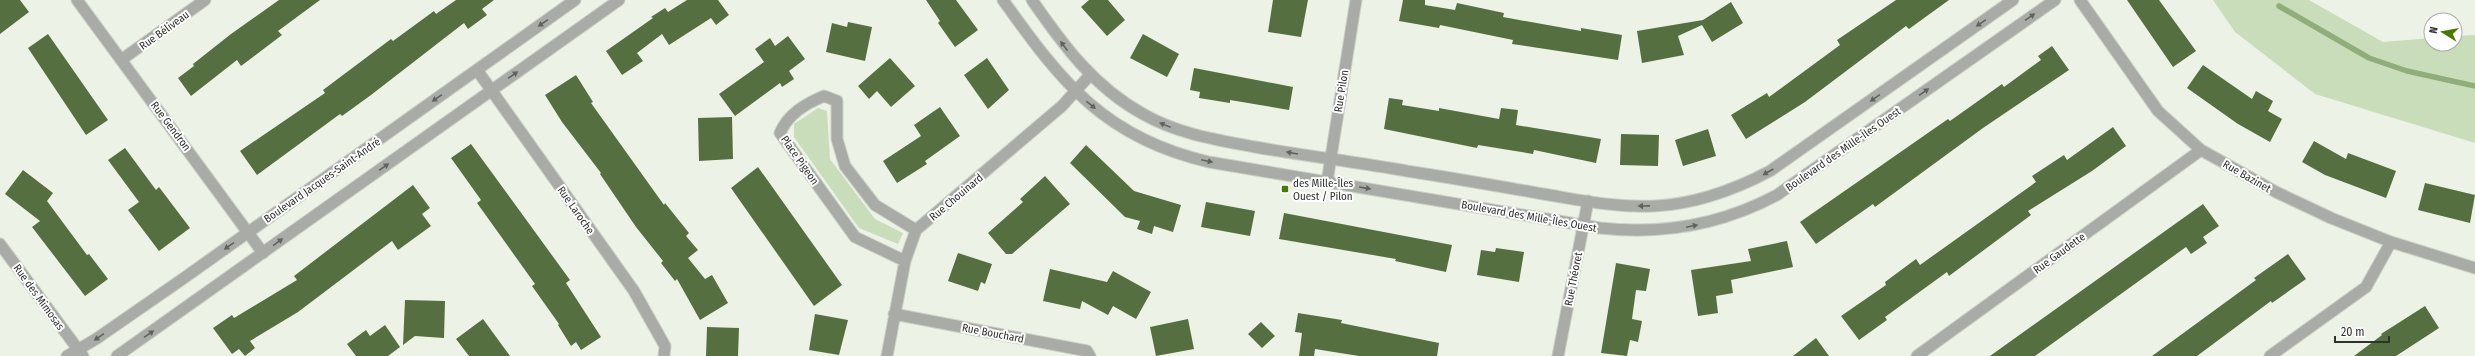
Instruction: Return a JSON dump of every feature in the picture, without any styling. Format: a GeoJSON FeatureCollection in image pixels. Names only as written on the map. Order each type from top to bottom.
{"type":"FeatureCollection","features":[{"type":"Feature","properties":{"kind":"street","name":"Rue Gendron"},"geometry":{"type":"LineString","coordinates":[[77,0],[263,253]]}},
{"type":"Feature","properties":{"kind":"street","name":"Rue Béliveau"},"geometry":{"type":"LineString","coordinates":[[121,60],[205,0]]}},
{"type":"Feature","properties":{"kind":"street","name":"Boulevard Jacques-Saint-André"},"geometry":{"type":"LineString","coordinates":[[67,356],[80,353],[96,339],[575,0]]}},
{"type":"Feature","properties":{"kind":"street"},"geometry":{"type":"LineString","coordinates":[[118,356],[619,0]]}},
{"type":"Feature","properties":{"kind":"street","name":"Boulevard des Mille-Îles Ouest"},"geometry":{"type":"LineString","coordinates":[[1003,0],[1047,61],[1076,92],[1117,124],[1154,144],[1180,154],[1327,182],[1584,225],[1631,230],[1675,228],[1719,220],[1750,209],[1798,181],[2055,0]]}},
{"type":"Feature","properties":{"kind":"street"},"geometry":{"type":"LineString","coordinates":[[1032,0],[1069,53],[1090,75],[1132,108],[1171,127],[1209,139],[1588,201],[1629,206],[1656,206],[1709,197],[1743,185],[1785,161],[2012,0]]}},
{"type":"Feature","properties":{"kind":"street","name":"Rue Pilon"},"geometry":{"type":"LineString","coordinates":[[1327,182],[1356,0]]}},
{"type":"Feature","properties":{"kind":"street","name":"Rue Bazinet"},"geometry":{"type":"LineString","coordinates":[[2080,0],[2158,111],[2201,150],[2276,192],[2331,218],[2391,242],[2475,268]]}},
{"type":"Feature","properties":{"kind":"street","name":"Rue Laroche"},"geometry":{"type":"LineString","coordinates":[[477,70],[634,291],[665,346],[664,356]]}},
{"type":"Feature","properties":{"kind":"street","name":"Rue Chouinard"},"geometry":{"type":"LineString","coordinates":[[916,230],[1062,106],[1090,75]]}},
{"type":"Feature","properties":{"kind":"street","name":"Place Pigeon"},"geometry":{"type":"LineString","coordinates":[[905,261],[855,237],[780,133],[786,120],[812,101],[824,96],[836,101],[837,140],[845,166],[875,205],[916,230]]}},
{"type":"Feature","properties":{"kind":"street","name":"Rue Gaudette"},"geometry":{"type":"LineString","coordinates":[[1917,356],[2201,150]]}},
{"type":"Feature","properties":{"kind":"street","name":"Rue Théoret"},"geometry":{"type":"LineString","coordinates":[[1558,356],[1588,201]]}},
{"type":"Feature","properties":{"kind":"street"},"geometry":{"type":"LineString","coordinates":[[887,356],[905,261],[916,230]]}},
{"type":"Feature","properties":{"kind":"street"},"geometry":{"type":"LineString","coordinates":[[2270,356],[2366,287],[2391,242]]}},
{"type":"Feature","properties":{"kind":"street","name":"Rue des Mimosas"},"geometry":{"type":"LineString","coordinates":[[0,244],[80,353]]}},
{"type":"Feature","properties":{"kind":"street","name":"Rue Bouchard"},"geometry":{"type":"LineString","coordinates":[[894,314],[1086,351],[1090,356]]}},
{"type":"Feature","properties":{"kind":"green space"},"geometry":{"type":"Polygon","coordinates":[[[2213,0],[2309,0],[2383,42],[2423,39],[2423,52],[2463,52],[2463,36],[2475,35],[2475,143],[2315,94],[2235,32],[2213,0]]]}},
{"type":"Feature","properties":{"kind":"green space"},"geometry":{"type":"Polygon","coordinates":[[[818,108],[827,111],[830,159],[875,219],[903,233],[898,244],[859,228],[794,137],[794,124],[818,108]]]}},
{"type":"Feature","properties":{"kind":"building"},"geometry":{"type":"Polygon","coordinates":[[[0,0],[20,0],[29,12],[0,34],[0,0]]]}},
{"type":"Feature","properties":{"kind":"building"},"geometry":{"type":"Polygon","coordinates":[[[279,0],[320,0],[278,31],[282,35],[241,66],[237,60],[191,96],[178,78],[231,34],[279,0]]]}},
{"type":"Feature","properties":{"kind":"building"},"geometry":{"type":"Polygon","coordinates":[[[456,0],[494,0],[482,9],[487,15],[468,29],[464,23],[371,95],[342,116],[340,114],[257,175],[240,151],[325,93],[323,90],[391,39],[393,41],[434,11],[436,14],[456,0]]]}},
{"type":"Feature","properties":{"kind":"building"},"geometry":{"type":"Polygon","coordinates":[[[687,0],[718,0],[729,15],[716,25],[711,18],[669,45],[662,34],[637,53],[643,61],[622,75],[606,51],[665,8],[668,12],[687,0]]]}},
{"type":"Feature","properties":{"kind":"building"},"geometry":{"type":"Polygon","coordinates":[[[926,0],[956,0],[978,30],[955,47],[938,23],[940,21],[926,0]]]}},
{"type":"Feature","properties":{"kind":"building"},"geometry":{"type":"Polygon","coordinates":[[[1089,0],[1108,0],[1125,20],[1107,36],[1081,7],[1089,0]]]}},
{"type":"Feature","properties":{"kind":"building"},"geometry":{"type":"Polygon","coordinates":[[[1273,0],[1308,0],[1301,37],[1268,32],[1273,0]]]}},
{"type":"Feature","properties":{"kind":"building"},"geometry":{"type":"Polygon","coordinates":[[[1403,0],[1425,0],[1425,5],[1455,10],[1457,3],[1504,13],[1503,17],[1581,31],[1581,28],[1622,35],[1618,60],[1512,44],[1513,40],[1440,25],[1439,28],[1399,21],[1403,0]]]}},
{"type":"Feature","properties":{"kind":"building"},"geometry":{"type":"Polygon","coordinates":[[[1896,0],[1949,0],[1909,29],[1906,26],[1805,102],[1746,139],[1731,115],[1767,93],[1769,97],[1840,45],[1837,40],[1896,0]]]}},
{"type":"Feature","properties":{"kind":"building"},"geometry":{"type":"Polygon","coordinates":[[[2127,0],[2159,0],[2196,51],[2173,67],[2127,0]]]}},
{"type":"Feature","properties":{"kind":"building"},"geometry":{"type":"Polygon","coordinates":[[[1731,2],[1743,23],[1712,42],[1702,25],[1678,36],[1684,55],[1642,63],[1637,31],[1703,20],[1731,2]]]}},
{"type":"Feature","properties":{"kind":"building"},"geometry":{"type":"Polygon","coordinates":[[[848,22],[872,27],[865,61],[826,52],[832,23],[847,27],[848,22]]]}},
{"type":"Feature","properties":{"kind":"building"},"geometry":{"type":"Polygon","coordinates":[[[48,34],[108,120],[86,135],[28,48],[48,34]]]}},
{"type":"Feature","properties":{"kind":"building"},"geometry":{"type":"Polygon","coordinates":[[[1143,34],[1179,54],[1167,77],[1130,58],[1143,34]]]}},
{"type":"Feature","properties":{"kind":"building"},"geometry":{"type":"Polygon","coordinates":[[[788,36],[805,59],[789,71],[794,79],[782,87],[780,83],[735,116],[719,94],[764,62],[755,49],[770,38],[775,46],[788,36]]]}},
{"type":"Feature","properties":{"kind":"building"},"geometry":{"type":"Polygon","coordinates":[[[2052,46],[2069,70],[1983,128],[1875,207],[1873,204],[1816,244],[1800,222],[1948,119],[1950,121],[2002,84],[2004,87],[2041,60],[2038,56],[2052,46]]]}},
{"type":"Feature","properties":{"kind":"building"},"geometry":{"type":"Polygon","coordinates":[[[890,58],[915,86],[891,107],[877,91],[869,99],[858,86],[890,58]]]}},
{"type":"Feature","properties":{"kind":"building"},"geometry":{"type":"Polygon","coordinates":[[[987,58],[1009,90],[988,109],[964,75],[987,58]]]}},
{"type":"Feature","properties":{"kind":"building"},"geometry":{"type":"Polygon","coordinates":[[[2203,65],[2252,99],[2256,91],[2273,101],[2268,111],[2282,119],[2270,142],[2238,124],[2187,88],[2203,65]]]}},
{"type":"Feature","properties":{"kind":"building"},"geometry":{"type":"Polygon","coordinates":[[[1194,68],[1293,87],[1289,110],[1230,100],[1230,103],[1199,98],[1200,92],[1190,90],[1194,68]]]}},
{"type":"Feature","properties":{"kind":"building"},"geometry":{"type":"Polygon","coordinates":[[[576,75],[593,102],[591,103],[664,205],[665,203],[689,233],[686,236],[698,250],[688,258],[705,279],[712,275],[728,303],[700,320],[677,279],[675,281],[661,263],[663,261],[636,227],[600,174],[601,173],[562,122],[545,95],[576,75]]]}},
{"type":"Feature","properties":{"kind":"building"},"geometry":{"type":"Polygon","coordinates":[[[1389,98],[1403,100],[1402,105],[1439,111],[1439,108],[1499,119],[1501,108],[1518,110],[1516,125],[1601,139],[1596,163],[1534,150],[1533,154],[1478,145],[1477,148],[1384,129],[1389,98]]]}},
{"type":"Feature","properties":{"kind":"building"},"geometry":{"type":"Polygon","coordinates":[[[940,107],[960,136],[925,161],[927,164],[897,183],[883,161],[921,136],[914,125],[940,107]]]}},
{"type":"Feature","properties":{"kind":"building"},"geometry":{"type":"Polygon","coordinates":[[[732,117],[733,159],[699,161],[698,118],[732,117]]]}},
{"type":"Feature","properties":{"kind":"building"},"geometry":{"type":"Polygon","coordinates":[[[2113,127],[2126,146],[2092,171],[2028,211],[2031,215],[1949,276],[1947,272],[1885,317],[1887,320],[1859,340],[1841,316],[1886,285],[1885,282],[1916,259],[1920,265],[2036,182],[2032,176],[2064,155],[2067,160],[2113,127]]]}},
{"type":"Feature","properties":{"kind":"building"},"geometry":{"type":"Polygon","coordinates":[[[1708,129],[1716,156],[1683,166],[1675,140],[1708,129]]]}},
{"type":"Feature","properties":{"kind":"building"},"geometry":{"type":"Polygon","coordinates":[[[1621,134],[1659,135],[1658,166],[1620,165],[1621,134]]]}},
{"type":"Feature","properties":{"kind":"building"},"geometry":{"type":"Polygon","coordinates":[[[2314,141],[2346,159],[2348,153],[2396,171],[2386,198],[2325,175],[2302,162],[2314,141]]]}},
{"type":"Feature","properties":{"kind":"building"},"geometry":{"type":"Polygon","coordinates":[[[471,144],[570,280],[566,283],[601,337],[581,350],[576,342],[571,346],[558,325],[559,324],[532,286],[535,284],[477,203],[481,200],[451,158],[471,144]]]}},
{"type":"Feature","properties":{"kind":"building"},"geometry":{"type":"Polygon","coordinates":[[[1086,145],[1134,191],[1181,205],[1173,232],[1154,226],[1152,234],[1137,229],[1140,221],[1125,217],[1070,163],[1086,145]]]}},
{"type":"Feature","properties":{"kind":"building"},"geometry":{"type":"Polygon","coordinates":[[[125,148],[156,190],[159,187],[190,228],[159,251],[128,210],[139,202],[108,160],[125,148]]]}},
{"type":"Feature","properties":{"kind":"building"},"geometry":{"type":"Polygon","coordinates":[[[758,167],[842,285],[814,306],[731,188],[758,167]]]}},
{"type":"Feature","properties":{"kind":"building"},"geometry":{"type":"Polygon","coordinates":[[[23,170],[53,193],[47,201],[87,255],[89,254],[108,279],[85,296],[32,227],[40,221],[5,194],[23,170]]]}},
{"type":"Feature","properties":{"kind":"building"},"geometry":{"type":"Polygon","coordinates":[[[1045,176],[1070,204],[1012,254],[1006,254],[988,233],[1023,202],[1020,199],[1045,176]]]}},
{"type":"Feature","properties":{"kind":"building"},"geometry":{"type":"Polygon","coordinates":[[[2425,183],[2475,195],[2470,223],[2418,210],[2425,183]]]}},
{"type":"Feature","properties":{"kind":"building"},"geometry":{"type":"Polygon","coordinates":[[[413,185],[430,208],[422,214],[431,226],[398,250],[392,241],[298,312],[250,341],[255,348],[245,356],[239,349],[232,354],[213,328],[232,315],[234,318],[297,280],[294,276],[413,185]]]}},
{"type":"Feature","properties":{"kind":"building"},"geometry":{"type":"Polygon","coordinates":[[[1206,202],[1255,211],[1250,236],[1201,227],[1206,202]]]}},
{"type":"Feature","properties":{"kind":"building"},"geometry":{"type":"Polygon","coordinates":[[[2203,204],[2219,226],[2203,237],[2207,243],[2191,254],[2186,247],[2035,356],[1990,356],[2203,204]]]}},
{"type":"Feature","properties":{"kind":"building"},"geometry":{"type":"Polygon","coordinates":[[[1284,213],[1452,245],[1446,272],[1395,261],[1396,259],[1279,239],[1284,213]]]}},
{"type":"Feature","properties":{"kind":"building"},"geometry":{"type":"Polygon","coordinates":[[[1787,241],[1793,267],[1731,280],[1733,293],[1716,296],[1718,313],[1698,316],[1691,270],[1751,261],[1748,249],[1787,241]]]}},
{"type":"Feature","properties":{"kind":"building"},"geometry":{"type":"Polygon","coordinates":[[[1496,248],[1524,252],[1519,282],[1477,275],[1481,250],[1495,252],[1496,248]]]}},
{"type":"Feature","properties":{"kind":"building"},"geometry":{"type":"Polygon","coordinates":[[[958,253],[992,264],[985,284],[981,282],[978,291],[948,281],[958,253]]]}},
{"type":"Feature","properties":{"kind":"building"},"geometry":{"type":"Polygon","coordinates":[[[2288,254],[2306,279],[2272,303],[2271,301],[2197,356],[2152,356],[2256,280],[2254,278],[2288,254]]]}},
{"type":"Feature","properties":{"kind":"building"},"geometry":{"type":"Polygon","coordinates":[[[1616,263],[1650,269],[1646,291],[1636,290],[1632,319],[1642,321],[1638,342],[1630,340],[1627,356],[1601,353],[1616,263]]]}},
{"type":"Feature","properties":{"kind":"building"},"geometry":{"type":"Polygon","coordinates":[[[1050,269],[1107,282],[1113,271],[1151,292],[1136,319],[1113,306],[1108,315],[1082,301],[1080,309],[1043,301],[1050,269]]]}},
{"type":"Feature","properties":{"kind":"building"},"geometry":{"type":"Polygon","coordinates":[[[405,300],[445,301],[444,338],[415,336],[403,345],[405,300]]]}},
{"type":"Feature","properties":{"kind":"building"},"geometry":{"type":"Polygon","coordinates":[[[2425,306],[2439,328],[2396,356],[2354,356],[2382,335],[2381,334],[2425,306]]]}},
{"type":"Feature","properties":{"kind":"building"},"geometry":{"type":"Polygon","coordinates":[[[1298,313],[1342,320],[1341,323],[1439,343],[1437,356],[1359,356],[1315,349],[1314,356],[1299,356],[1302,333],[1295,332],[1298,313]]]}},
{"type":"Feature","properties":{"kind":"building"},"geometry":{"type":"Polygon","coordinates":[[[815,314],[848,320],[839,355],[809,350],[815,314]]]}},
{"type":"Feature","properties":{"kind":"building"},"geometry":{"type":"Polygon","coordinates":[[[483,319],[510,356],[469,356],[456,339],[483,319]]]}},
{"type":"Feature","properties":{"kind":"building"},"geometry":{"type":"Polygon","coordinates":[[[1188,319],[1194,349],[1156,356],[1150,327],[1188,319]]]}},
{"type":"Feature","properties":{"kind":"building"},"geometry":{"type":"Polygon","coordinates":[[[1261,322],[1275,336],[1262,348],[1248,334],[1261,322]]]}},
{"type":"Feature","properties":{"kind":"building"},"geometry":{"type":"Polygon","coordinates":[[[385,325],[400,347],[388,356],[356,356],[347,344],[366,330],[370,336],[385,325]]]}},
{"type":"Feature","properties":{"kind":"building"},"geometry":{"type":"Polygon","coordinates":[[[707,327],[739,328],[738,356],[706,356],[707,327]]]}},
{"type":"Feature","properties":{"kind":"building"},"geometry":{"type":"Polygon","coordinates":[[[1816,338],[1829,356],[1793,356],[1816,338]]]}},
{"type":"Feature","properties":{"kind":"waterway"},"geometry":{"type":"LineString","coordinates":[[2279,6],[2369,58],[2407,71],[2475,86]]}},
{"type":"Feature","properties":{"kind":"place","name":"des Mille-Îles Ouest / Pilon"},"geometry":{"type":"Point","coordinates":[1285,189]}}]}
